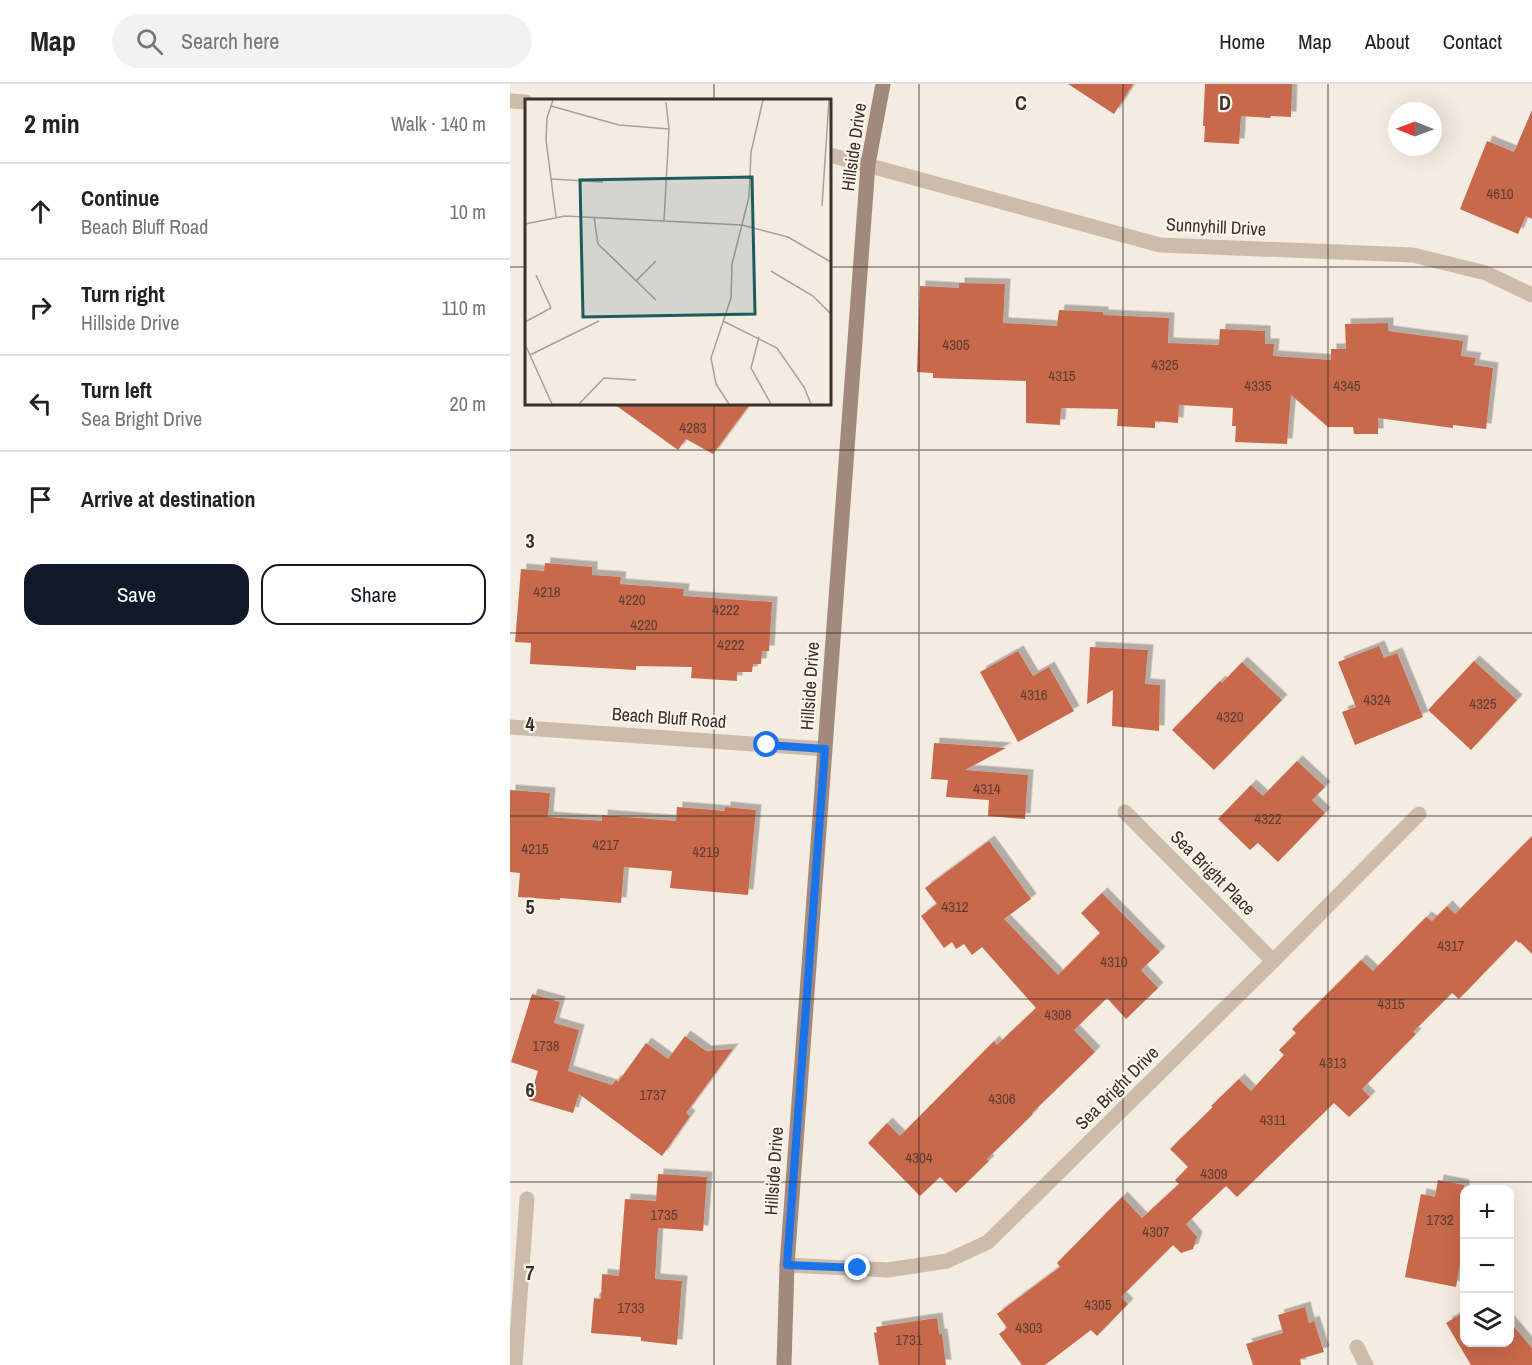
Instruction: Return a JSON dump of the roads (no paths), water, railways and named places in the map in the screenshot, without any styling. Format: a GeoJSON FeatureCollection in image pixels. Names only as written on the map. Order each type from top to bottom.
{"type":"FeatureCollection","features":[{"type":"Feature","properties":{"kind":"street","name":"Hillside Drive"},"geometry":{"type":"LineString","coordinates":[[784,1365],[787,1265],[868,164],[883,84]]}},
{"type":"Feature","properties":{"kind":"street"},"geometry":{"type":"LineString","coordinates":[[510,101],[525,102]]}},
{"type":"Feature","properties":{"kind":"street","name":"Sunnyhill Drive"},"geometry":{"type":"LineString","coordinates":[[831,155],[1160,244],[1413,255],[1486,273],[1532,295]]}},
{"type":"Feature","properties":{"kind":"street","name":"Beach Bluff Road"},"geometry":{"type":"LineString","coordinates":[[510,727],[825,749]]}},
{"type":"Feature","properties":{"kind":"street","name":"Sea Bright Place"},"geometry":{"type":"LineString","coordinates":[[1125,812],[1273,961]]}},
{"type":"Feature","properties":{"kind":"street","name":"Sea Bright Drive"},"geometry":{"type":"LineString","coordinates":[[787,1265],[888,1270],[948,1261],[988,1242],[1419,814]]}},
{"type":"Feature","properties":{"kind":"street"},"geometry":{"type":"LineString","coordinates":[[515,1365],[527,1198]]}},
{"type":"Feature","properties":{"kind":"street"},"geometry":{"type":"LineString","coordinates":[[1357,1347],[1366,1365]]}}]}
